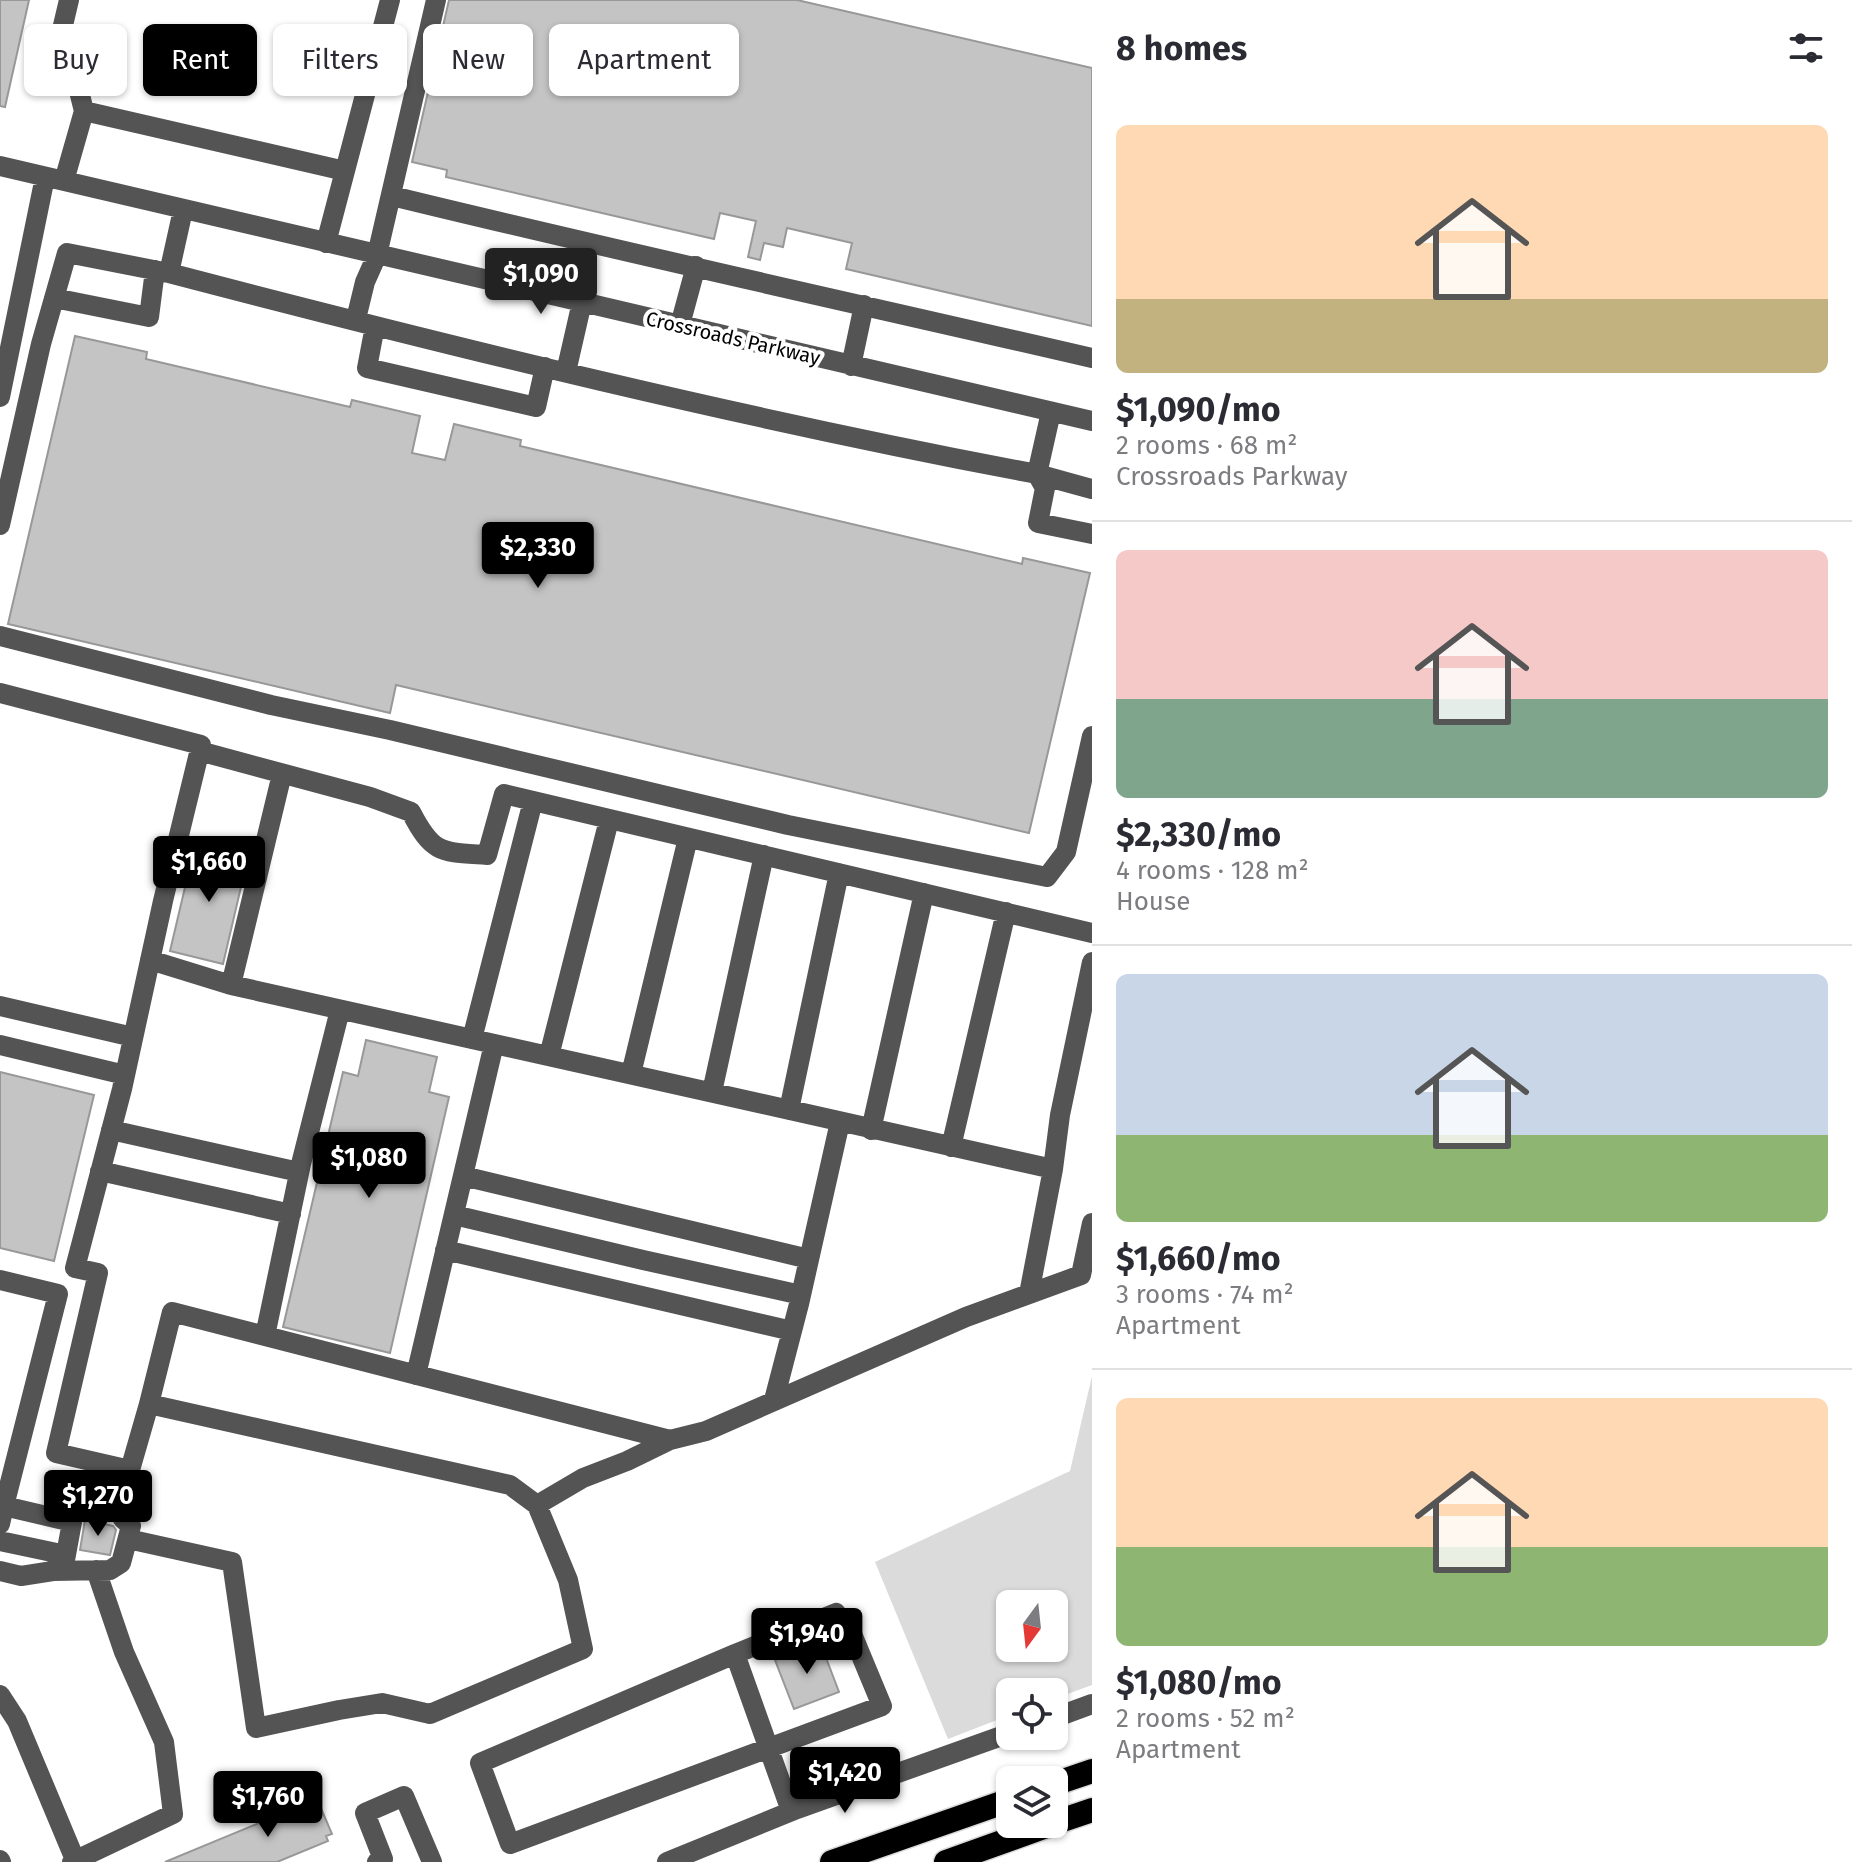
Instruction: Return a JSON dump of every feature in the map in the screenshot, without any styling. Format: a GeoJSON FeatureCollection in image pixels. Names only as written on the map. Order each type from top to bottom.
{"type":"FeatureCollection","features":[{"type":"Feature","properties":{"kind":"highway"},"geometry":{"type":"LineString","coordinates":[[1068,1779],[1092,1771]]}},
{"type":"Feature","properties":{"kind":"highway"},"geometry":{"type":"LineString","coordinates":[[832,1862],[996,1805]]}},
{"type":"Feature","properties":{"kind":"highway"},"geometry":{"type":"LineString","coordinates":[[1068,1819],[1092,1810]]}},
{"type":"Feature","properties":{"kind":"highway"},"geometry":{"type":"LineString","coordinates":[[946,1862],[1014,1838]]}},
{"type":"Feature","properties":{"kind":"street"},"geometry":{"type":"LineString","coordinates":[[0,397],[55,179],[84,111],[79,91],[56,55],[69,0]]}},
{"type":"Feature","properties":{"kind":"street"},"geometry":{"type":"LineString","coordinates":[[326,243],[390,0]]}},
{"type":"Feature","properties":{"kind":"street"},"geometry":{"type":"LineString","coordinates":[[436,0],[392,196],[377,255],[365,282],[367,368],[536,407],[545,367]]}},
{"type":"Feature","properties":{"kind":"street"},"geometry":{"type":"LineString","coordinates":[[84,111],[345,171]]}},
{"type":"Feature","properties":{"kind":"street","name":"Crossroads Parkway"},"geometry":{"type":"LineString","coordinates":[[0,166],[1092,421]]}},
{"type":"Feature","properties":{"kind":"street"},"geometry":{"type":"LineString","coordinates":[[392,196],[770,286],[1092,358]]}},
{"type":"Feature","properties":{"kind":"street"},"geometry":{"type":"LineString","coordinates":[[54,298],[149,317],[183,210]]}},
{"type":"Feature","properties":{"kind":"street"},"geometry":{"type":"LineString","coordinates":[[0,525],[41,344],[67,253],[162,271],[335,316],[874,444],[1037,474],[1092,489]]}},
{"type":"Feature","properties":{"kind":"street"},"geometry":{"type":"LineString","coordinates":[[680,325],[696,266]]}},
{"type":"Feature","properties":{"kind":"street"},"geometry":{"type":"LineString","coordinates":[[566,372],[582,302]]}},
{"type":"Feature","properties":{"kind":"street"},"geometry":{"type":"LineString","coordinates":[[851,366],[864,305]]}},
{"type":"Feature","properties":{"kind":"street"},"geometry":{"type":"LineString","coordinates":[[1051,412],[1037,474],[1045,488],[1038,523],[1092,534]]}},
{"type":"Feature","properties":{"kind":"street"},"geometry":{"type":"LineString","coordinates":[[0,636],[271,705],[390,730],[788,825],[1047,877],[1066,852],[1092,736]]}},
{"type":"Feature","properties":{"kind":"street"},"geometry":{"type":"LineString","coordinates":[[0,693],[201,745],[125,1075],[75,1268],[98,1273],[56,1453],[130,1470]]}},
{"type":"Feature","properties":{"kind":"street"},"geometry":{"type":"LineString","coordinates":[[199,751],[370,797],[411,812],[424,837],[442,850],[456,853],[487,855],[504,794],[1092,933]]}},
{"type":"Feature","properties":{"kind":"street"},"geometry":{"type":"LineString","coordinates":[[231,985],[282,774]]}},
{"type":"Feature","properties":{"kind":"street"},"geometry":{"type":"LineString","coordinates":[[472,1039],[533,801]]}},
{"type":"Feature","properties":{"kind":"street"},"geometry":{"type":"LineString","coordinates":[[549,1056],[609,820]]}},
{"type":"Feature","properties":{"kind":"street"},"geometry":{"type":"LineString","coordinates":[[631,1074],[688,838]]}},
{"type":"Feature","properties":{"kind":"street"},"geometry":{"type":"LineString","coordinates":[[712,1092],[764,855]]}},
{"type":"Feature","properties":{"kind":"street"},"geometry":{"type":"LineString","coordinates":[[789,1110],[839,873]]}},
{"type":"Feature","properties":{"kind":"street"},"geometry":{"type":"LineString","coordinates":[[871,1130],[924,893]]}},
{"type":"Feature","properties":{"kind":"street"},"geometry":{"type":"LineString","coordinates":[[951,1147],[1006,912]]}},
{"type":"Feature","properties":{"kind":"street"},"geometry":{"type":"LineString","coordinates":[[150,960],[231,985],[1053,1169]]}},
{"type":"Feature","properties":{"kind":"street"},"geometry":{"type":"LineString","coordinates":[[1029,1294],[1060,1115],[1092,962]]}},
{"type":"Feature","properties":{"kind":"street"},"geometry":{"type":"LineString","coordinates":[[0,1006],[133,1037]]}},
{"type":"Feature","properties":{"kind":"street"},"geometry":{"type":"LineString","coordinates":[[265,1336],[299,1172],[340,1010]]}},
{"type":"Feature","properties":{"kind":"street"},"geometry":{"type":"LineString","coordinates":[[416,1375],[494,1044]]}},
{"type":"Feature","properties":{"kind":"street"},"geometry":{"type":"LineString","coordinates":[[0,1045],[125,1075]]}},
{"type":"Feature","properties":{"kind":"street"},"geometry":{"type":"LineString","coordinates":[[774,1400],[840,1122]]}},
{"type":"Feature","properties":{"kind":"street"},"geometry":{"type":"LineString","coordinates":[[111,1130],[299,1172]]}},
{"type":"Feature","properties":{"kind":"street"},"geometry":{"type":"LineString","coordinates":[[100,1171],[291,1214]]}},
{"type":"Feature","properties":{"kind":"street"},"geometry":{"type":"LineString","coordinates":[[463,1176],[809,1259]]}},
{"type":"Feature","properties":{"kind":"street"},"geometry":{"type":"LineString","coordinates":[[454,1215],[801,1295]]}},
{"type":"Feature","properties":{"kind":"street"},"geometry":{"type":"LineString","coordinates":[[537,1505],[583,1478],[670,1440],[706,1431],[966,1317],[1081,1275],[1092,1223]]}},
{"type":"Feature","properties":{"kind":"street"},"geometry":{"type":"LineString","coordinates":[[445,1250],[792,1331]]}},
{"type":"Feature","properties":{"kind":"street"},"geometry":{"type":"LineString","coordinates":[[0,1280],[58,1294],[2,1515],[72,1522],[65,1563]]}},
{"type":"Feature","properties":{"kind":"street"},"geometry":{"type":"LineString","coordinates":[[0,1541],[96,1570],[110,1570],[121,1563],[131,1526],[123,1519],[130,1470],[172,1312],[670,1440]]}},
{"type":"Feature","properties":{"kind":"street"},"geometry":{"type":"LineString","coordinates":[[128,1539],[232,1562],[256,1728],[382,1703],[430,1714],[583,1649],[568,1580],[537,1505],[510,1485],[149,1404]]}},
{"type":"Feature","properties":{"kind":"street"},"geometry":{"type":"LineString","coordinates":[[0,1571],[21,1576],[65,1563]]}},
{"type":"Feature","properties":{"kind":"street"},"geometry":{"type":"LineString","coordinates":[[0,1695],[17,1721],[74,1861],[173,1814],[164,1742],[124,1652],[96,1570]]}},
{"type":"Feature","properties":{"kind":"street"},"geometry":{"type":"LineString","coordinates":[[836,1613],[850,1629],[882,1706],[510,1844],[480,1763],[735,1654],[836,1613]]}},
{"type":"Feature","properties":{"kind":"street"},"geometry":{"type":"LineString","coordinates":[[735,1654],[791,1811]]}},
{"type":"Feature","properties":{"kind":"street"},"geometry":{"type":"LineString","coordinates":[[1068,1713],[1092,1704]]}},
{"type":"Feature","properties":{"kind":"street"},"geometry":{"type":"LineString","coordinates":[[667,1862],[791,1811],[996,1738]]}},
{"type":"Feature","properties":{"kind":"street"},"geometry":{"type":"LineString","coordinates":[[382,1861],[365,1813],[404,1796],[432,1862]]}},
{"type":"Feature","properties":{"kind":"shaded area"},"geometry":{"type":"Polygon","coordinates":[[[1092,1376],[1092,1685],[1068,1694],[1068,1678],[996,1678],[996,1720],[948,1739],[875,1562],[1070,1471],[1092,1376]]]}},
{"type":"Feature","properties":{"kind":"building"},"geometry":{"type":"Polygon","coordinates":[[[0,0],[29,0],[5,107],[0,106],[0,0]]]}},
{"type":"Feature","properties":{"kind":"building"},"geometry":{"type":"Polygon","coordinates":[[[449,0],[797,0],[1092,68],[1092,326],[846,269],[852,243],[787,228],[783,247],[764,243],[760,260],[748,257],[756,221],[720,213],[714,239],[446,177],[447,170],[412,162],[427,96],[533,96],[533,24],[444,24],[449,0]]]}},
{"type":"Feature","properties":{"kind":"building"},"geometry":{"type":"Polygon","coordinates":[[[75,336],[147,352],[146,359],[350,407],[352,400],[420,416],[412,453],[445,460],[454,424],[521,440],[520,446],[1022,564],[1023,558],[1090,573],[1029,833],[396,685],[390,713],[8,624],[75,336]]]}},
{"type":"Feature","properties":{"kind":"building"},"geometry":{"type":"Polygon","coordinates":[[[195,845],[248,857],[223,964],[170,951],[195,845]]]}},
{"type":"Feature","properties":{"kind":"building"},"geometry":{"type":"Polygon","coordinates":[[[366,1040],[437,1057],[429,1092],[449,1097],[390,1353],[283,1327],[343,1072],[358,1076],[366,1040]]]}},
{"type":"Feature","properties":{"kind":"building"},"geometry":{"type":"Polygon","coordinates":[[[0,1072],[94,1095],[54,1261],[0,1248],[0,1072]]]}},
{"type":"Feature","properties":{"kind":"building"},"geometry":{"type":"Polygon","coordinates":[[[85,1520],[113,1526],[116,1530],[110,1555],[80,1550],[85,1520]]]}},
{"type":"Feature","properties":{"kind":"building"},"geometry":{"type":"Polygon","coordinates":[[[820,1642],[839,1692],[794,1709],[775,1660],[820,1642]]]}},
{"type":"Feature","properties":{"kind":"building"},"geometry":{"type":"Polygon","coordinates":[[[317,1799],[332,1834],[326,1836],[328,1841],[277,1862],[165,1862],[317,1799]]]}}]}
